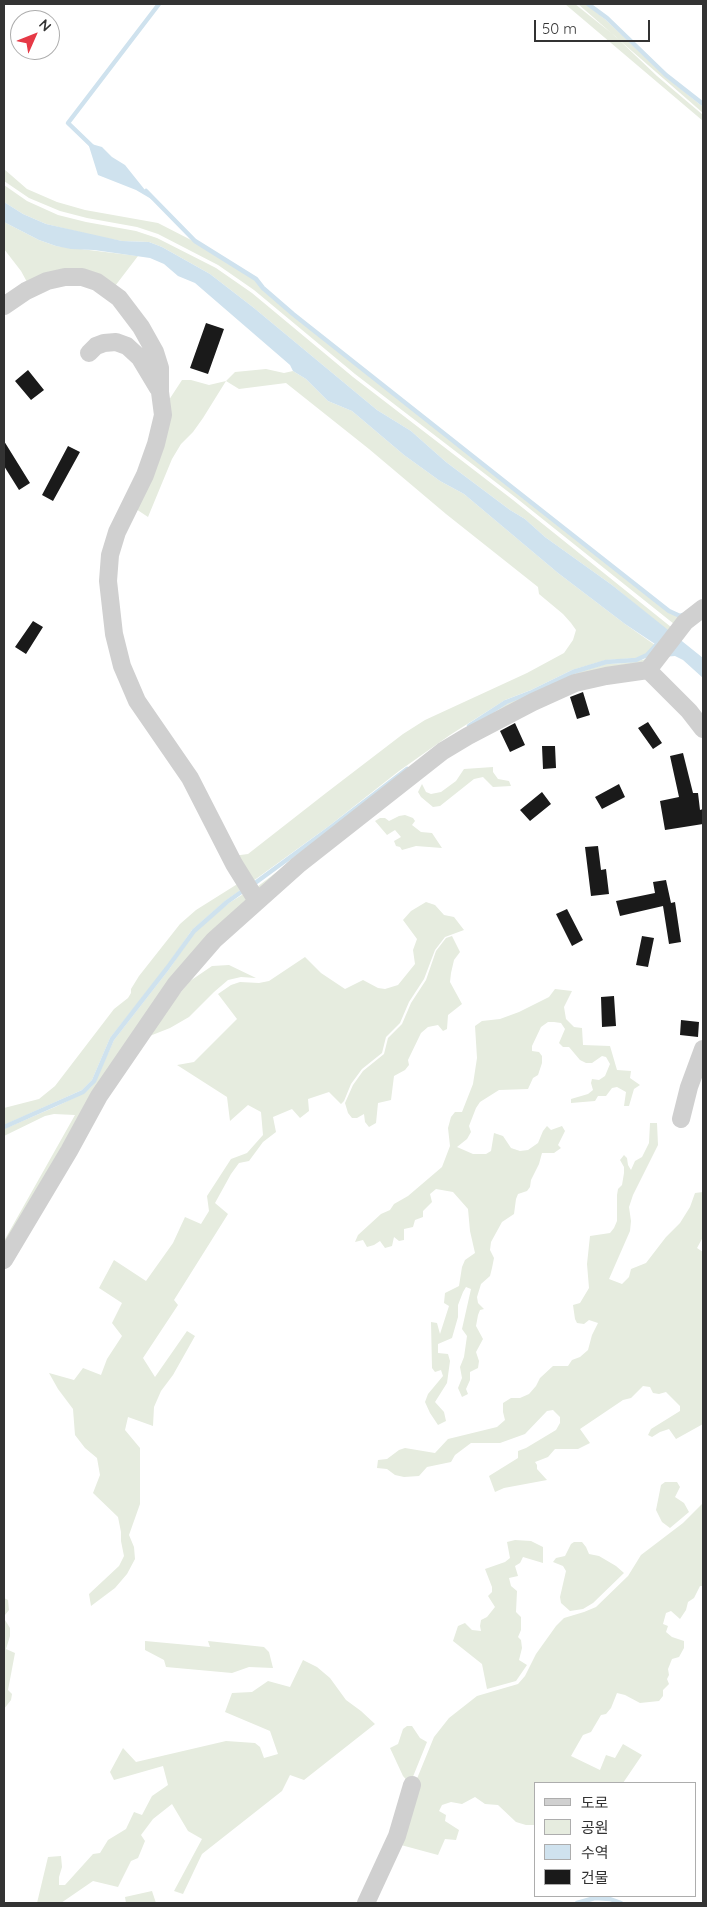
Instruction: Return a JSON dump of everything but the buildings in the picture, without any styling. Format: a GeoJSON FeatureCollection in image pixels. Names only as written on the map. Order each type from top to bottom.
{"type":"FeatureCollection","features":[{"type":"Feature","properties":{"kind":"street"},"geometry":{"type":"LineString","coordinates":[[4,306],[26,291],[47,281],[65,277],[82,277],[97,282],[119,298],[141,327],[155,352],[160,368],[160,392],[163,415],[156,444],[145,475],[117,532],[110,555],[108,581],[114,634],[122,666],[137,700],[190,778],[252,893]]}},
{"type":"Feature","properties":{"kind":"street"},"geometry":{"type":"LineString","coordinates":[[89,352],[96,346],[104,343],[116,342],[127,346],[140,358],[160,392]]}},
{"type":"Feature","properties":{"kind":"street"},"geometry":{"type":"LineString","coordinates":[[4,1260],[69,1151],[99,1096],[175,985],[252,893],[298,865],[443,751],[468,736],[575,683],[653,664],[685,622],[703,608]]}},
{"type":"Feature","properties":{"kind":"street"},"geometry":{"type":"LineString","coordinates":[[653,664],[703,729]]}},
{"type":"Feature","properties":{"kind":"street"},"geometry":{"type":"LineString","coordinates":[[681,1119],[696,1066],[703,1049]]}},
{"type":"Feature","properties":{"kind":"street"},"geometry":{"type":"LineString","coordinates":[[366,1903],[397,1836],[412,1785]]}},
{"type":"Feature","properties":{"kind":"green space"},"geometry":{"type":"Polygon","coordinates":[[[565,4],[575,4],[615,36],[657,76],[703,115],[703,121],[565,4]]]}},
{"type":"Feature","properties":{"kind":"green space"},"geometry":{"type":"Polygon","coordinates":[[[578,4],[586,4],[606,20],[665,76],[703,107],[703,113],[578,4]]]}},
{"type":"Feature","properties":{"kind":"green space"},"geometry":{"type":"Polygon","coordinates":[[[4,169],[27,189],[57,202],[85,210],[158,223],[195,242],[255,279],[262,289],[292,314],[669,611],[680,617],[679,628],[515,497],[355,374],[254,290],[218,265],[158,234],[137,227],[60,211],[29,198],[4,181],[4,169]]]}},
{"type":"Feature","properties":{"kind":"green space"},"geometry":{"type":"Polygon","coordinates":[[[4,185],[27,201],[58,215],[136,231],[157,238],[216,268],[252,293],[353,377],[513,500],[671,627],[670,633],[612,585],[446,462],[411,431],[377,410],[210,274],[162,247],[149,242],[122,241],[46,224],[23,214],[4,202],[4,185]]]}},
{"type":"Feature","properties":{"kind":"green space"},"geometry":{"type":"Polygon","coordinates":[[[4,222],[39,240],[56,246],[138,256],[112,290],[98,280],[27,282],[4,249],[4,222]]]}},
{"type":"Feature","properties":{"kind":"green space"},"geometry":{"type":"Polygon","coordinates":[[[266,369],[284,373],[293,371],[306,379],[328,401],[352,411],[404,455],[440,481],[464,494],[558,573],[655,645],[656,650],[650,661],[471,730],[262,894],[253,890],[403,776],[508,703],[576,673],[606,664],[647,659],[654,646],[646,654],[636,658],[606,660],[572,670],[505,700],[450,735],[399,771],[329,826],[249,884],[233,856],[248,854],[403,734],[425,720],[527,673],[564,653],[573,640],[576,630],[563,614],[539,594],[538,587],[286,383],[239,389],[226,381],[235,372],[266,369]]]}},
{"type":"Feature","properties":{"kind":"green space"},"geometry":{"type":"Polygon","coordinates":[[[182,380],[191,380],[209,385],[226,381],[203,418],[181,444],[172,459],[148,517],[133,507],[165,406],[182,380]]]}},
{"type":"Feature","properties":{"kind":"green space"},"geometry":{"type":"Polygon","coordinates":[[[493,767],[493,772],[498,779],[509,781],[511,786],[493,787],[483,777],[474,779],[440,806],[433,807],[418,792],[422,784],[426,792],[431,794],[441,792],[456,781],[464,769],[493,767]]]}},
{"type":"Feature","properties":{"kind":"green space"},"geometry":{"type":"Polygon","coordinates":[[[405,815],[413,818],[415,821],[412,825],[421,832],[432,833],[442,848],[416,846],[402,850],[396,846],[394,841],[401,837],[395,830],[387,835],[375,821],[385,818],[389,821],[405,815]]]}},
{"type":"Feature","properties":{"kind":"green space"},"geometry":{"type":"Polygon","coordinates":[[[239,883],[242,889],[225,901],[192,930],[167,966],[110,1038],[92,1080],[82,1090],[4,1125],[4,1108],[39,1099],[55,1086],[114,1009],[128,998],[139,976],[180,924],[196,910],[239,883]]]}},
{"type":"Feature","properties":{"kind":"green space"},"geometry":{"type":"Polygon","coordinates":[[[245,893],[248,898],[212,936],[4,1253],[4,1241],[75,1115],[54,1114],[45,1116],[4,1136],[4,1129],[84,1093],[91,1087],[114,1040],[170,968],[195,931],[229,903],[245,893]]]}},
{"type":"Feature","properties":{"kind":"green space"},"geometry":{"type":"Polygon","coordinates":[[[426,902],[435,905],[444,915],[454,917],[464,930],[445,937],[435,950],[424,979],[409,1002],[400,1023],[386,1037],[382,1053],[362,1069],[351,1084],[341,1104],[329,1092],[308,1099],[309,1111],[300,1118],[292,1109],[273,1117],[276,1132],[263,1142],[249,1161],[239,1163],[215,1203],[228,1214],[174,1300],[178,1305],[143,1358],[155,1377],[187,1331],[195,1336],[173,1375],[161,1391],[154,1407],[153,1426],[128,1417],[125,1430],[140,1448],[140,1504],[129,1535],[134,1547],[135,1559],[127,1574],[115,1588],[91,1606],[89,1594],[119,1566],[124,1556],[121,1532],[118,1517],[93,1493],[100,1475],[97,1458],[85,1448],[75,1435],[73,1409],[49,1373],[74,1380],[83,1368],[101,1375],[107,1359],[122,1336],[112,1323],[122,1303],[99,1288],[114,1260],[146,1281],[173,1243],[185,1217],[201,1224],[209,1211],[207,1196],[231,1159],[247,1153],[263,1135],[261,1112],[248,1105],[230,1121],[227,1097],[177,1065],[194,1062],[237,1019],[218,994],[231,985],[240,982],[259,983],[269,981],[305,957],[321,973],[345,989],[363,980],[378,988],[385,989],[398,985],[415,964],[413,950],[417,939],[403,920],[411,911],[426,902]]]}},
{"type":"Feature","properties":{"kind":"green space"},"geometry":{"type":"Polygon","coordinates":[[[452,936],[460,952],[454,960],[450,982],[462,1004],[448,1015],[447,1029],[443,1031],[438,1025],[428,1027],[421,1033],[408,1060],[409,1065],[405,1070],[394,1076],[391,1100],[378,1103],[376,1123],[369,1127],[365,1122],[364,1114],[357,1118],[352,1118],[348,1113],[345,1103],[353,1085],[363,1071],[384,1054],[388,1038],[402,1024],[411,1003],[426,980],[436,951],[446,938],[452,936]]]}},
{"type":"Feature","properties":{"kind":"green space"},"geometry":{"type":"Polygon","coordinates":[[[229,965],[256,978],[241,977],[228,980],[189,1017],[170,1028],[142,1039],[190,981],[212,966],[229,965]]]}},
{"type":"Feature","properties":{"kind":"green space"},"geometry":{"type":"Polygon","coordinates":[[[555,989],[572,991],[564,1007],[566,1019],[574,1027],[582,1028],[583,1045],[610,1046],[617,1070],[631,1071],[630,1078],[640,1085],[634,1089],[629,1106],[624,1106],[626,1092],[617,1087],[612,1088],[606,1096],[598,1096],[595,1101],[571,1103],[571,1099],[588,1094],[593,1090],[592,1079],[599,1080],[605,1076],[610,1064],[606,1057],[602,1056],[592,1063],[580,1060],[569,1047],[563,1047],[559,1043],[565,1029],[561,1023],[548,1022],[541,1027],[532,1046],[532,1051],[539,1052],[542,1056],[542,1063],[538,1075],[533,1078],[528,1089],[499,1090],[480,1102],[476,1108],[469,1126],[471,1132],[467,1139],[457,1147],[473,1154],[486,1154],[491,1151],[494,1133],[503,1136],[511,1148],[520,1151],[528,1150],[538,1143],[547,1126],[551,1130],[562,1126],[565,1131],[558,1145],[561,1148],[554,1153],[542,1153],[530,1187],[527,1191],[518,1194],[514,1214],[502,1222],[491,1242],[490,1250],[494,1258],[490,1276],[481,1284],[477,1297],[478,1303],[484,1309],[480,1310],[476,1326],[483,1339],[476,1352],[479,1361],[478,1368],[470,1372],[470,1380],[466,1389],[468,1394],[462,1397],[458,1388],[462,1378],[460,1367],[464,1357],[467,1336],[462,1329],[471,1289],[466,1287],[463,1292],[458,1305],[458,1317],[452,1338],[438,1344],[438,1353],[448,1354],[450,1361],[447,1383],[435,1402],[444,1412],[446,1421],[438,1425],[425,1402],[428,1394],[443,1376],[441,1370],[435,1372],[432,1368],[431,1322],[437,1323],[440,1334],[449,1306],[444,1303],[445,1293],[459,1286],[465,1260],[475,1253],[468,1209],[453,1192],[436,1189],[430,1194],[432,1202],[423,1211],[423,1217],[415,1220],[413,1227],[404,1229],[404,1240],[399,1241],[394,1237],[392,1246],[385,1248],[380,1241],[367,1247],[363,1240],[355,1242],[358,1235],[381,1214],[390,1210],[394,1204],[408,1196],[442,1167],[450,1146],[448,1128],[451,1117],[455,1112],[462,1112],[473,1084],[477,1058],[475,1026],[482,1021],[500,1019],[519,1012],[549,997],[555,989]]]}},
{"type":"Feature","properties":{"kind":"green space"},"geometry":{"type":"Polygon","coordinates":[[[650,1123],[657,1123],[658,1145],[633,1195],[629,1207],[630,1231],[609,1279],[622,1284],[629,1277],[631,1269],[646,1263],[666,1237],[680,1223],[690,1207],[695,1193],[703,1192],[703,1237],[697,1248],[703,1252],[703,1424],[676,1439],[669,1429],[652,1437],[648,1435],[651,1429],[680,1411],[680,1406],[666,1392],[653,1393],[650,1387],[643,1386],[631,1398],[623,1400],[580,1429],[590,1443],[578,1449],[555,1449],[548,1457],[535,1462],[537,1469],[547,1480],[504,1488],[495,1492],[489,1476],[518,1458],[518,1451],[556,1430],[560,1423],[560,1417],[553,1410],[547,1411],[525,1434],[500,1443],[471,1443],[455,1455],[451,1462],[427,1467],[419,1476],[404,1477],[395,1475],[387,1469],[377,1468],[378,1460],[387,1459],[399,1450],[405,1448],[435,1453],[448,1439],[497,1427],[505,1420],[503,1403],[511,1398],[520,1398],[529,1394],[540,1378],[553,1366],[568,1366],[572,1360],[580,1357],[588,1350],[598,1323],[589,1320],[584,1324],[577,1323],[573,1305],[580,1303],[589,1288],[587,1264],[590,1236],[610,1233],[614,1228],[617,1221],[618,1189],[622,1185],[624,1173],[624,1167],[620,1160],[624,1155],[631,1170],[635,1161],[642,1157],[649,1143],[650,1123]]]}},
{"type":"Feature","properties":{"kind":"green space"},"geometry":{"type":"Polygon","coordinates":[[[665,1482],[677,1482],[680,1487],[675,1497],[684,1503],[689,1512],[670,1528],[662,1522],[656,1510],[661,1485],[665,1482]]]}},
{"type":"Feature","properties":{"kind":"green space"},"geometry":{"type":"Polygon","coordinates":[[[703,1503],[703,1586],[700,1586],[694,1598],[688,1602],[686,1610],[680,1619],[671,1611],[666,1613],[663,1624],[668,1626],[666,1632],[672,1637],[684,1641],[684,1648],[679,1657],[672,1659],[668,1669],[669,1675],[667,1679],[669,1684],[663,1690],[663,1696],[659,1701],[640,1703],[617,1693],[611,1708],[606,1714],[601,1715],[591,1732],[583,1735],[571,1756],[600,1770],[606,1755],[615,1758],[623,1744],[642,1755],[624,1782],[534,1782],[534,1825],[516,1822],[498,1805],[485,1804],[475,1797],[462,1804],[451,1802],[442,1805],[439,1811],[446,1815],[445,1821],[459,1830],[456,1840],[445,1839],[438,1855],[401,1845],[414,1786],[434,1737],[449,1718],[477,1696],[518,1684],[525,1676],[536,1654],[564,1618],[596,1607],[628,1576],[641,1555],[683,1523],[703,1503]]]}},
{"type":"Feature","properties":{"kind":"green space"},"geometry":{"type":"Polygon","coordinates":[[[515,1540],[531,1541],[543,1547],[543,1563],[523,1557],[520,1563],[515,1566],[518,1576],[509,1578],[511,1586],[517,1591],[516,1612],[521,1617],[521,1630],[518,1637],[521,1640],[522,1648],[519,1660],[527,1665],[516,1681],[487,1689],[482,1664],[453,1641],[458,1626],[465,1623],[472,1630],[481,1631],[481,1620],[487,1617],[495,1607],[488,1596],[492,1592],[492,1587],[485,1569],[505,1562],[510,1558],[507,1542],[515,1540]]]}},
{"type":"Feature","properties":{"kind":"green space"},"geometry":{"type":"Polygon","coordinates":[[[574,1542],[582,1542],[589,1554],[599,1556],[624,1573],[593,1603],[583,1609],[570,1611],[561,1603],[560,1597],[566,1571],[563,1566],[553,1562],[556,1558],[565,1556],[574,1542]]]}},
{"type":"Feature","properties":{"kind":"green space"},"geometry":{"type":"Polygon","coordinates":[[[4,1598],[8,1600],[9,1610],[5,1615],[5,1620],[10,1628],[6,1649],[15,1653],[8,1690],[12,1694],[11,1700],[4,1709],[4,1598]]]}},
{"type":"Feature","properties":{"kind":"green space"},"geometry":{"type":"Polygon","coordinates":[[[145,1641],[210,1647],[208,1641],[264,1647],[269,1652],[273,1668],[249,1667],[232,1673],[166,1667],[164,1660],[145,1650],[145,1641]]]}},
{"type":"Feature","properties":{"kind":"green space"},"geometry":{"type":"Polygon","coordinates":[[[303,1660],[317,1667],[330,1678],[346,1700],[375,1724],[304,1780],[290,1775],[282,1791],[202,1854],[183,1894],[174,1891],[202,1839],[188,1831],[172,1804],[153,1819],[141,1835],[145,1841],[138,1858],[131,1861],[118,1887],[93,1881],[61,1903],[37,1903],[48,1857],[61,1856],[62,1867],[59,1885],[65,1885],[93,1854],[100,1853],[108,1840],[126,1829],[134,1812],[142,1815],[152,1796],[168,1785],[163,1766],[114,1780],[110,1772],[123,1748],[136,1762],[226,1741],[255,1743],[260,1747],[264,1758],[278,1754],[270,1731],[225,1712],[232,1693],[252,1692],[268,1681],[290,1687],[303,1660]]]}},
{"type":"Feature","properties":{"kind":"green space"},"geometry":{"type":"Polygon","coordinates":[[[407,1726],[412,1726],[420,1738],[427,1742],[410,1784],[403,1776],[390,1748],[398,1744],[403,1729],[407,1726]]]}},
{"type":"Feature","properties":{"kind":"green space"},"geometry":{"type":"Polygon","coordinates":[[[152,1891],[156,1903],[126,1903],[125,1897],[152,1891]]]}},
{"type":"Feature","properties":{"kind":"water"},"geometry":{"type":"Polygon","coordinates":[[[88,143],[102,147],[112,157],[125,165],[153,200],[136,190],[98,175],[88,143]]]}},
{"type":"Feature","properties":{"kind":"water"},"geometry":{"type":"Polygon","coordinates":[[[4,202],[23,214],[46,224],[122,241],[149,242],[162,247],[210,274],[377,410],[411,431],[446,462],[612,585],[703,658],[703,678],[683,660],[675,656],[663,657],[656,650],[655,644],[625,624],[558,573],[464,494],[440,481],[404,455],[352,411],[328,401],[306,379],[293,371],[290,365],[195,283],[178,276],[164,264],[150,258],[94,250],[71,249],[39,240],[4,222],[4,202]]]}},
{"type":"Feature","properties":{"kind":"waterway"},"geometry":{"type":"LineString","coordinates":[[94,148],[68,123],[159,4]]}},
{"type":"Feature","properties":{"kind":"waterway"},"geometry":{"type":"LineString","coordinates":[[588,4],[607,18],[666,75],[703,104]]}},
{"type":"Feature","properties":{"kind":"waterway"},"geometry":{"type":"LineString","coordinates":[[146,191],[195,241],[256,279],[263,288],[293,314],[669,611],[680,616],[683,615]]}},
{"type":"Feature","properties":{"kind":"waterway"},"geometry":{"type":"LineString","coordinates":[[469,726],[506,702],[573,672],[606,662],[636,660],[647,655],[659,642]]}},
{"type":"Feature","properties":{"kind":"waterway"},"geometry":{"type":"LineString","coordinates":[[251,886],[407,769]]}},
{"type":"Feature","properties":{"kind":"waterway"},"geometry":{"type":"LineString","coordinates":[[4,1127],[83,1092],[94,1081],[112,1039],[194,931],[227,902],[244,890]]}},
{"type":"Feature","properties":{"kind":"waterway"},"geometry":{"type":"LineString","coordinates":[[577,1903],[595,1898],[610,1899],[621,1903]]}}]}
